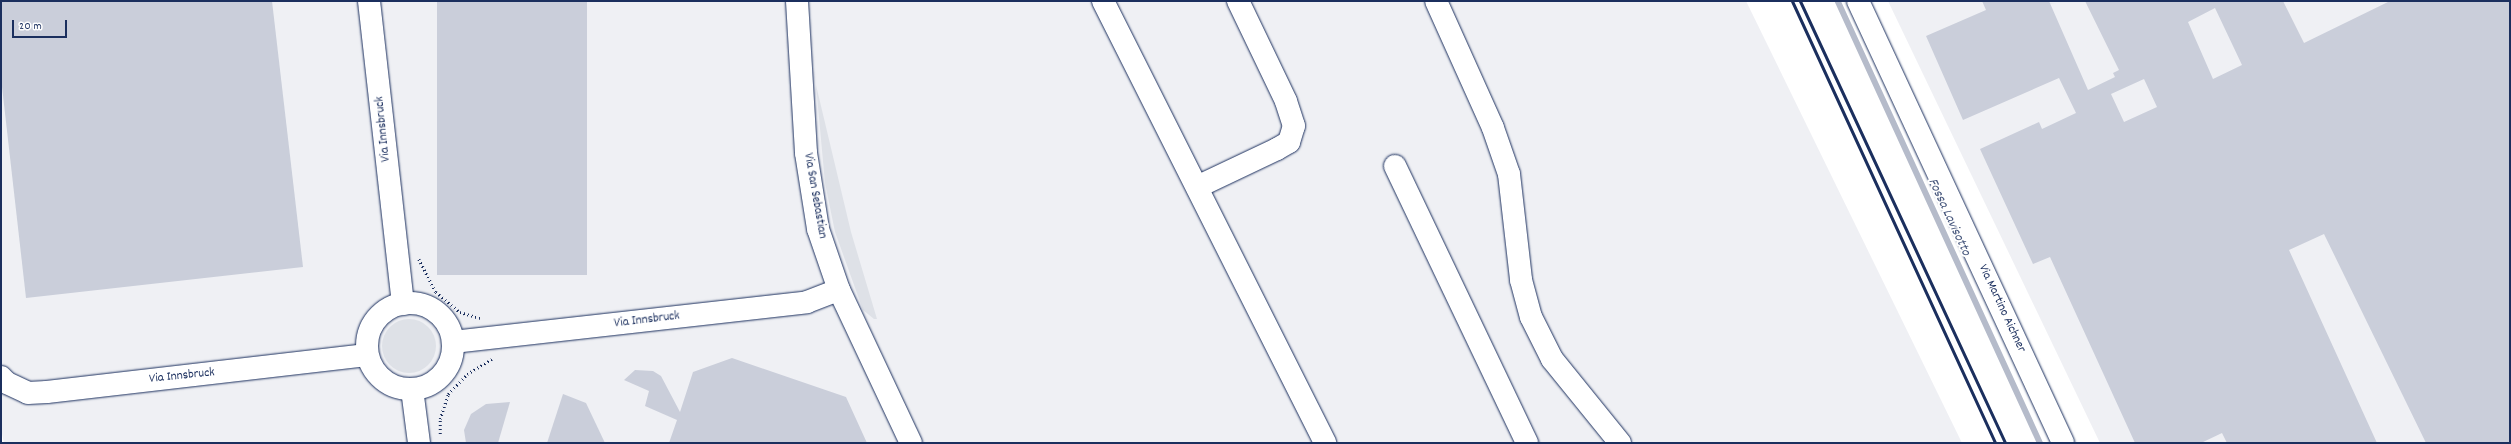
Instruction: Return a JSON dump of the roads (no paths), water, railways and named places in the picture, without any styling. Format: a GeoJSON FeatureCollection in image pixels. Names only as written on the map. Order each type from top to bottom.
{"type":"FeatureCollection","features":[{"type":"Feature","properties":{"kind":"street","name":"Via Innsbruck"},"geometry":{"type":"LineString","coordinates":[[369,1],[403,304]]}},
{"type":"Feature","properties":{"kind":"street","name":"Via San Sebastian"},"geometry":{"type":"LineString","coordinates":[[797,1],[807,160],[818,229],[839,290],[911,443]]}},
{"type":"Feature","properties":{"kind":"street"},"geometry":{"type":"LineString","coordinates":[[1103,1],[1325,443]]}},
{"type":"Feature","properties":{"kind":"street"},"geometry":{"type":"LineString","coordinates":[[1197,187],[1289,142],[1294,126],[1286,101],[1238,1]]}},
{"type":"Feature","properties":{"kind":"street"},"geometry":{"type":"LineString","coordinates":[[1436,1],[1493,128],[1509,174],[1521,280],[1531,317],[1552,359],[1620,443]]}},
{"type":"Feature","properties":{"kind":"street","name":"Via Martino Aichner"},"geometry":{"type":"LineString","coordinates":[[1858,1],[2063,443]]}},
{"type":"Feature","properties":{"kind":"street"},"geometry":{"type":"LineString","coordinates":[[1395,166],[1527,443]]}},
{"type":"Feature","properties":{"kind":"street","name":"Via Innsbruck"},"geometry":{"type":"LineString","coordinates":[[453,342],[807,302],[839,290]]}},
{"type":"Feature","properties":{"kind":"street"},"geometry":{"type":"LineString","coordinates":[[403,304],[417,304],[436,313],[449,329],[453,342],[452,356],[442,374],[426,386],[412,390],[388,384],[378,376],[367,355],[366,341],[371,327],[379,316],[390,308],[403,304]]}},
{"type":"Feature","properties":{"kind":"street","name":"Via Innsbruck"},"geometry":{"type":"LineString","coordinates":[[1,377],[6,383],[28,393],[47,392],[367,355]]}},
{"type":"Feature","properties":{"kind":"street"},"geometry":{"type":"LineString","coordinates":[[412,390],[429,440]]}},
{"type":"Feature","properties":{"kind":"waterway","name":"Fossa Lavisotto"},"geometry":{"type":"LineString","coordinates":[[1838,1],[2040,443]]}},
{"type":"Feature","properties":{"kind":"railway"},"geometry":{"type":"LineString","coordinates":[[1792,1],[1995,443]]}},
{"type":"Feature","properties":{"kind":"railway"},"geometry":{"type":"LineString","coordinates":[[1800,1],[2005,443]]}}]}
